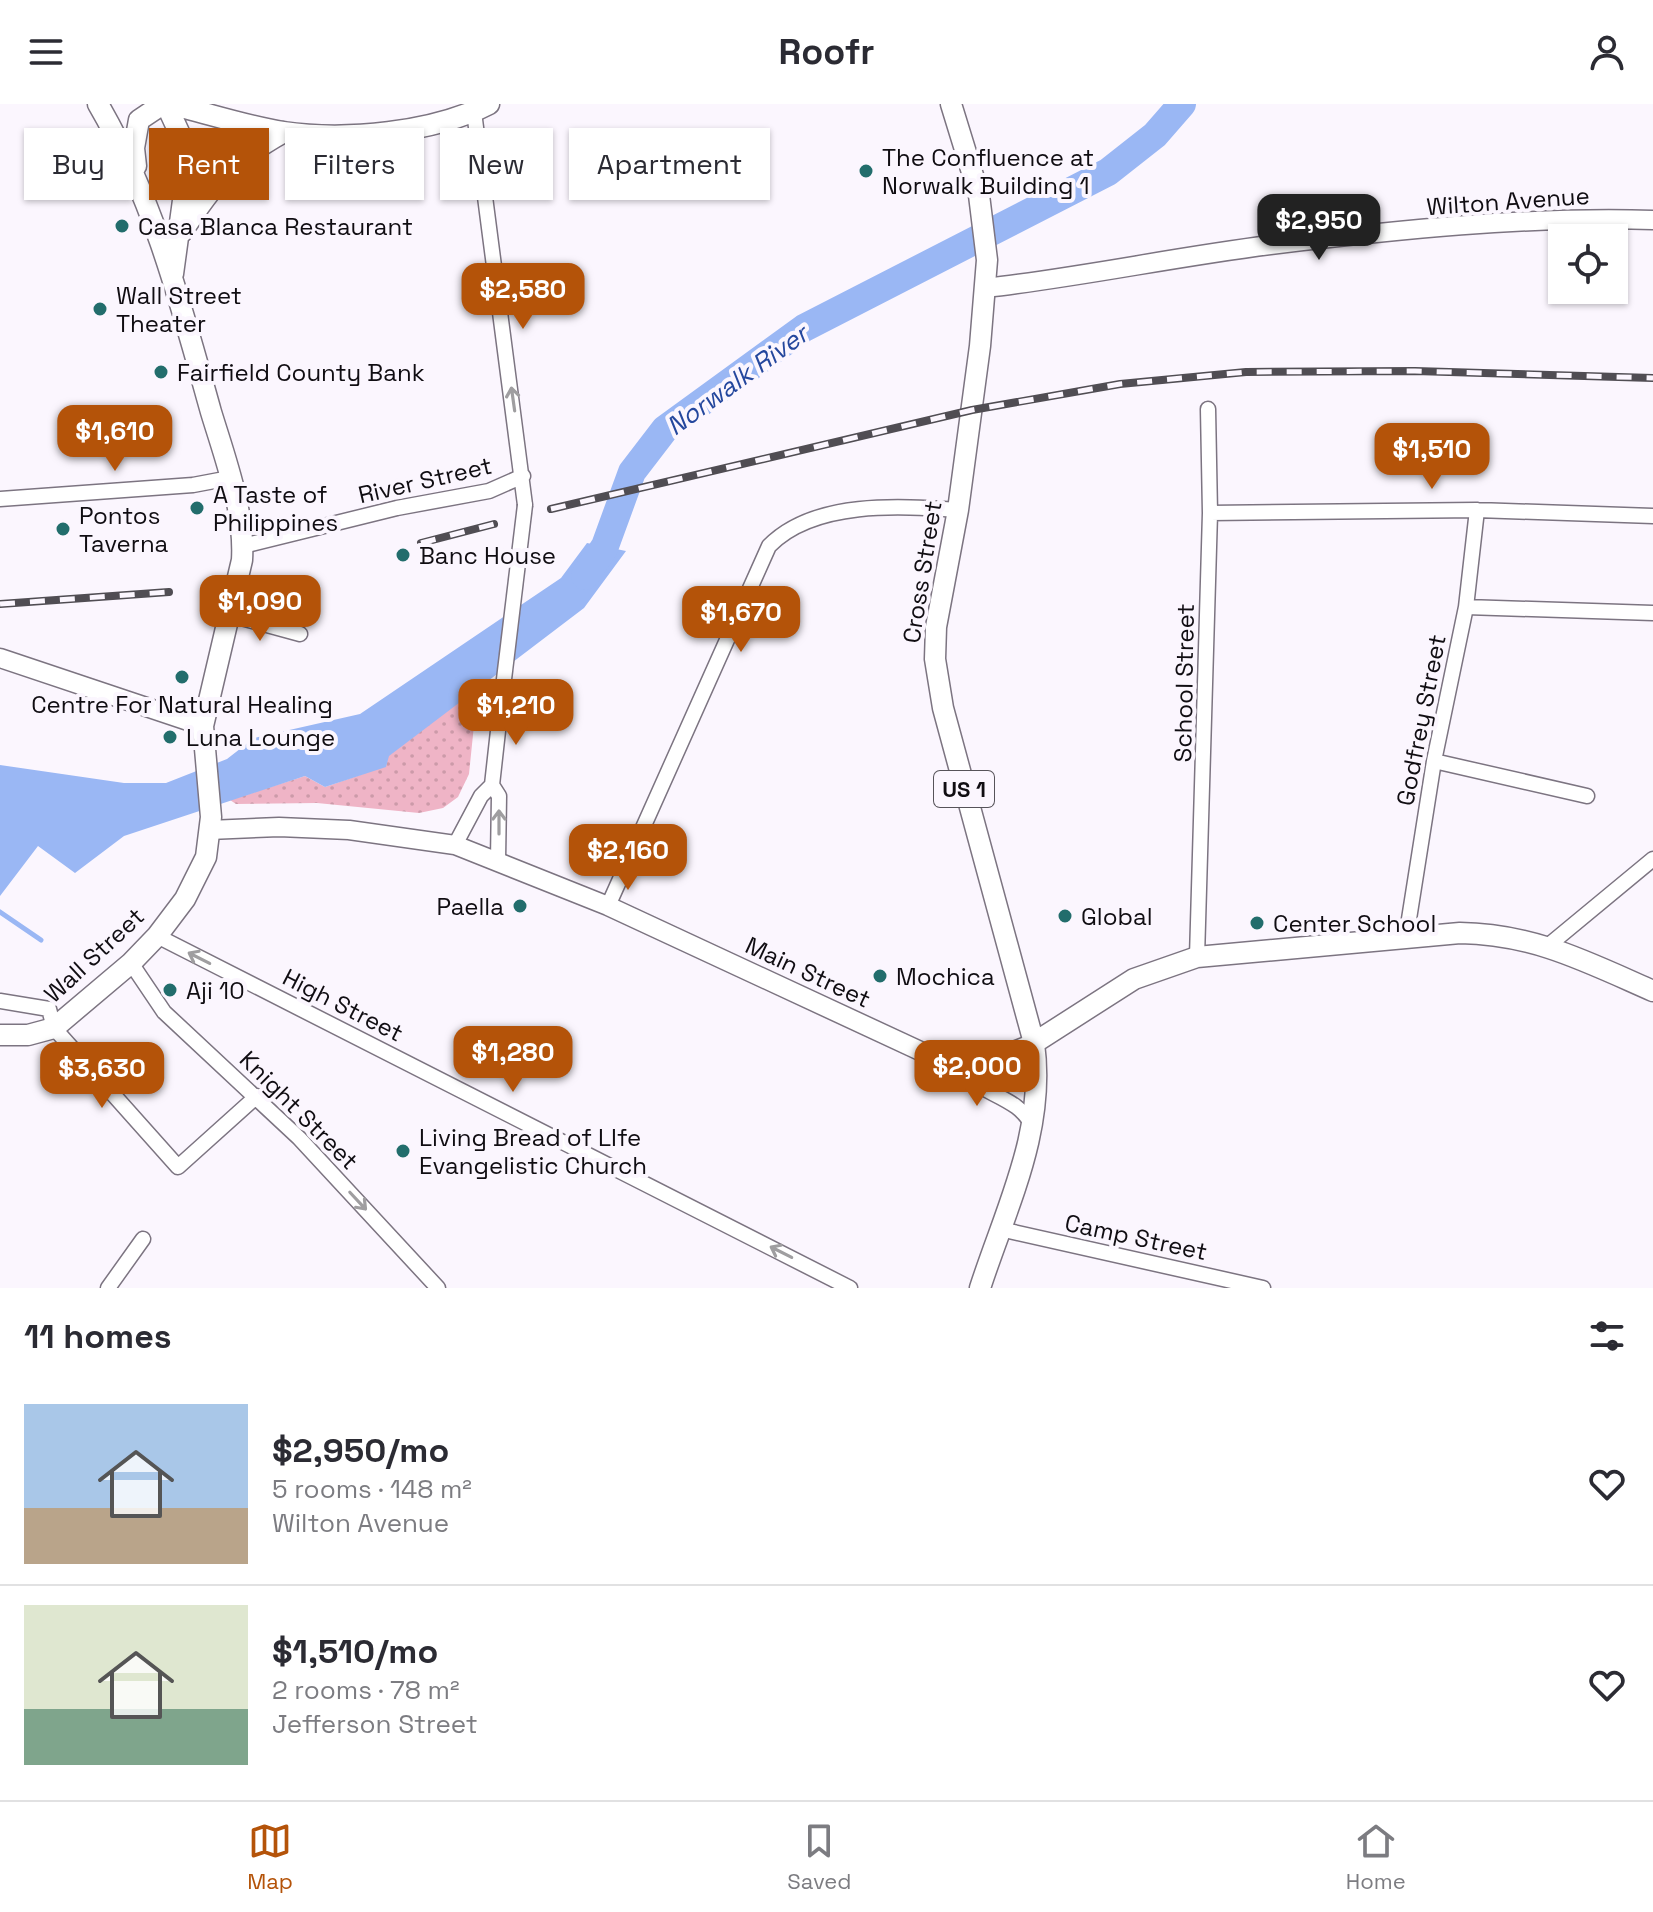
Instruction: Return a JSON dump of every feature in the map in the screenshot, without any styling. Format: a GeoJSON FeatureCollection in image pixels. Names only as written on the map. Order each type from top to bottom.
{"type":"FeatureCollection","features":[{"type":"Feature","properties":{"kind":"main road","name":"Wall Street"},"geometry":{"type":"LineString","coordinates":[[54,1028],[131,963],[157,936],[185,899],[206,857],[210,823],[203,726],[243,546],[230,478],[173,274],[138,176],[98,104]]}},
{"type":"Feature","properties":{"kind":"main road","name":"Wall Street"},"geometry":{"type":"LineString","coordinates":[[138,176],[134,148],[139,120],[166,104],[184,143],[186,157],[180,235],[173,274]]}},
{"type":"Feature","properties":{"kind":"main road"},"geometry":{"type":"LineString","coordinates":[[166,104],[284,132],[379,133],[441,122],[481,108]]}},
{"type":"Feature","properties":{"kind":"main road","name":"Cross Street"},"geometry":{"type":"LineString","coordinates":[[951,104],[974,174],[984,221],[987,260],[958,510],[937,616],[937,676],[1001,928],[1034,1043]]}},
{"type":"Feature","properties":{"kind":"main road","name":"Wall Street"},"geometry":{"type":"LineString","coordinates":[[180,235],[210,189],[243,155],[284,132]]}},
{"type":"Feature","properties":{"kind":"main road","name":"Wilton Avenue"},"geometry":{"type":"LineString","coordinates":[[986,288],[1269,245],[1550,221],[1653,220]]}},
{"type":"Feature","properties":{"kind":"main road"},"geometry":{"type":"LineString","coordinates":[[0,658],[203,726]]}},
{"type":"Feature","properties":{"kind":"main road","name":"Main Street"},"geometry":{"type":"LineString","coordinates":[[210,823],[398,834],[455,845],[608,906],[918,1053],[953,1064],[988,1061],[1034,1043],[1134,979],[1197,957],[1406,938],[1494,934],[1549,945],[1653,991]]}},
{"type":"Feature","properties":{"kind":"main road"},"geometry":{"type":"LineString","coordinates":[[0,1035],[28,1035],[54,1028]]}},
{"type":"Feature","properties":{"kind":"main road","name":"US 1"},"geometry":{"type":"LineString","coordinates":[[980,1288],[1034,1131],[1038,1091],[1034,1043]]}},
{"type":"Feature","properties":{"kind":"street"},"geometry":{"type":"LineString","coordinates":[[455,845],[481,796],[492,785],[525,505],[481,108]]}},
{"type":"Feature","properties":{"kind":"street","name":"School Street"},"geometry":{"type":"LineString","coordinates":[[1197,957],[1210,513],[1208,409]]}},
{"type":"Feature","properties":{"kind":"street","name":"River Street"},"geometry":{"type":"LineString","coordinates":[[243,546],[397,508],[489,491],[523,476]]}},
{"type":"Feature","properties":{"kind":"street"},"geometry":{"type":"LineString","coordinates":[[0,499],[193,485],[230,478]]}},
{"type":"Feature","properties":{"kind":"street"},"geometry":{"type":"LineString","coordinates":[[608,906],[769,546],[782,535],[817,520],[866,507],[958,510]]}},
{"type":"Feature","properties":{"kind":"street"},"geometry":{"type":"LineString","coordinates":[[1210,513],[1477,510],[1653,516]]}},
{"type":"Feature","properties":{"kind":"street","name":"Godfrey Street"},"geometry":{"type":"LineString","coordinates":[[1406,938],[1434,761],[1466,607],[1477,510]]}},
{"type":"Feature","properties":{"kind":"street"},"geometry":{"type":"LineString","coordinates":[[1466,607],[1653,613]]}},
{"type":"Feature","properties":{"kind":"street"},"geometry":{"type":"LineString","coordinates":[[230,615],[300,634]]}},
{"type":"Feature","properties":{"kind":"street"},"geometry":{"type":"LineString","coordinates":[[1434,761],[1587,796]]}},
{"type":"Feature","properties":{"kind":"street"},"geometry":{"type":"LineString","coordinates":[[492,785],[499,796],[498,860]]}},
{"type":"Feature","properties":{"kind":"street"},"geometry":{"type":"LineString","coordinates":[[1549,945],[1653,859]]}},
{"type":"Feature","properties":{"kind":"street","name":"High Street"},"geometry":{"type":"LineString","coordinates":[[157,936],[850,1288]]}},
{"type":"Feature","properties":{"kind":"street","name":"Knight Street"},"geometry":{"type":"LineString","coordinates":[[131,963],[164,1012],[257,1096],[438,1288]]}},
{"type":"Feature","properties":{"kind":"street"},"geometry":{"type":"LineString","coordinates":[[0,1001],[49,1009],[54,1028],[178,1167],[257,1096]]}},
{"type":"Feature","properties":{"kind":"street"},"geometry":{"type":"LineString","coordinates":[[953,1064],[966,1081],[1023,1111],[1034,1131]]}},
{"type":"Feature","properties":{"kind":"street","name":"Camp Street"},"geometry":{"type":"LineString","coordinates":[[1000,1229],[1263,1288]]}},
{"type":"Feature","properties":{"kind":"street"},"geometry":{"type":"LineString","coordinates":[[108,1288],[143,1239]]}},
{"type":"Feature","properties":{"kind":"shaded area"},"geometry":{"type":"Polygon","coordinates":[[[478,686],[469,774],[458,797],[443,808],[419,813],[317,803],[236,804],[230,800],[305,776],[325,787],[386,766],[388,756],[478,686]]]}},
{"type":"Feature","properties":{"kind":"water"},"geometry":{"type":"Polygon","coordinates":[[[587,543],[626,551],[584,608],[389,756],[386,767],[325,787],[305,776],[124,836],[75,873],[38,846],[0,896],[0,765],[124,783],[166,783],[227,759],[254,738],[360,714],[561,578],[587,543]]]}},
{"type":"Feature","properties":{"kind":"waterway","name":"Norwalk River"},"geometry":{"type":"LineString","coordinates":[[585,576],[605,546],[632,472],[665,429],[804,328],[1108,172],[1155,135],[1182,104]]}},
{"type":"Feature","properties":{"kind":"waterway"},"geometry":{"type":"LineString","coordinates":[[0,912],[41,940]]}},
{"type":"Feature","properties":{"kind":"railway"},"geometry":{"type":"LineString","coordinates":[[551,509],[972,410],[1120,384],[1246,372],[1415,371],[1653,378]]}},
{"type":"Feature","properties":{"kind":"railway"},"geometry":{"type":"LineString","coordinates":[[421,543],[494,524]]}},
{"type":"Feature","properties":{"kind":"railway"},"geometry":{"type":"LineString","coordinates":[[0,604],[169,592]]}},
{"type":"Feature","properties":{"kind":"place","name":"The Confluence at Norwalk Building 1"},"geometry":{"type":"Point","coordinates":[866,171]}},
{"type":"Feature","properties":{"kind":"place","name":"Casa Blanca Restaurant"},"geometry":{"type":"Point","coordinates":[122,226]}},
{"type":"Feature","properties":{"kind":"place","name":"Wall Street Theater"},"geometry":{"type":"Point","coordinates":[100,309]}},
{"type":"Feature","properties":{"kind":"place","name":"Fairfield County Bank"},"geometry":{"type":"Point","coordinates":[161,372]}},
{"type":"Feature","properties":{"kind":"place","name":"A Taste of Philippines"},"geometry":{"type":"Point","coordinates":[197,508]}},
{"type":"Feature","properties":{"kind":"place","name":"Pontos Taverna"},"geometry":{"type":"Point","coordinates":[63,529]}},
{"type":"Feature","properties":{"kind":"place","name":"Banc House"},"geometry":{"type":"Point","coordinates":[403,555]}},
{"type":"Feature","properties":{"kind":"place","name":"Centre For Natural Healing"},"geometry":{"type":"Point","coordinates":[182,677]}},
{"type":"Feature","properties":{"kind":"place","name":"Luna Lounge"},"geometry":{"type":"Point","coordinates":[170,737]}},
{"type":"Feature","properties":{"kind":"place","name":"Paella"},"geometry":{"type":"Point","coordinates":[520,906]}},
{"type":"Feature","properties":{"kind":"place","name":"Global"},"geometry":{"type":"Point","coordinates":[1065,916]}},
{"type":"Feature","properties":{"kind":"place","name":"Center School"},"geometry":{"type":"Point","coordinates":[1257,923]}},
{"type":"Feature","properties":{"kind":"place","name":"Mochica"},"geometry":{"type":"Point","coordinates":[880,976]}},
{"type":"Feature","properties":{"kind":"place","name":"Aji 10"},"geometry":{"type":"Point","coordinates":[170,990]}},
{"type":"Feature","properties":{"kind":"place","name":"Living Bread of LIfe Evangelistic Church"},"geometry":{"type":"Point","coordinates":[403,1151]}}]}
